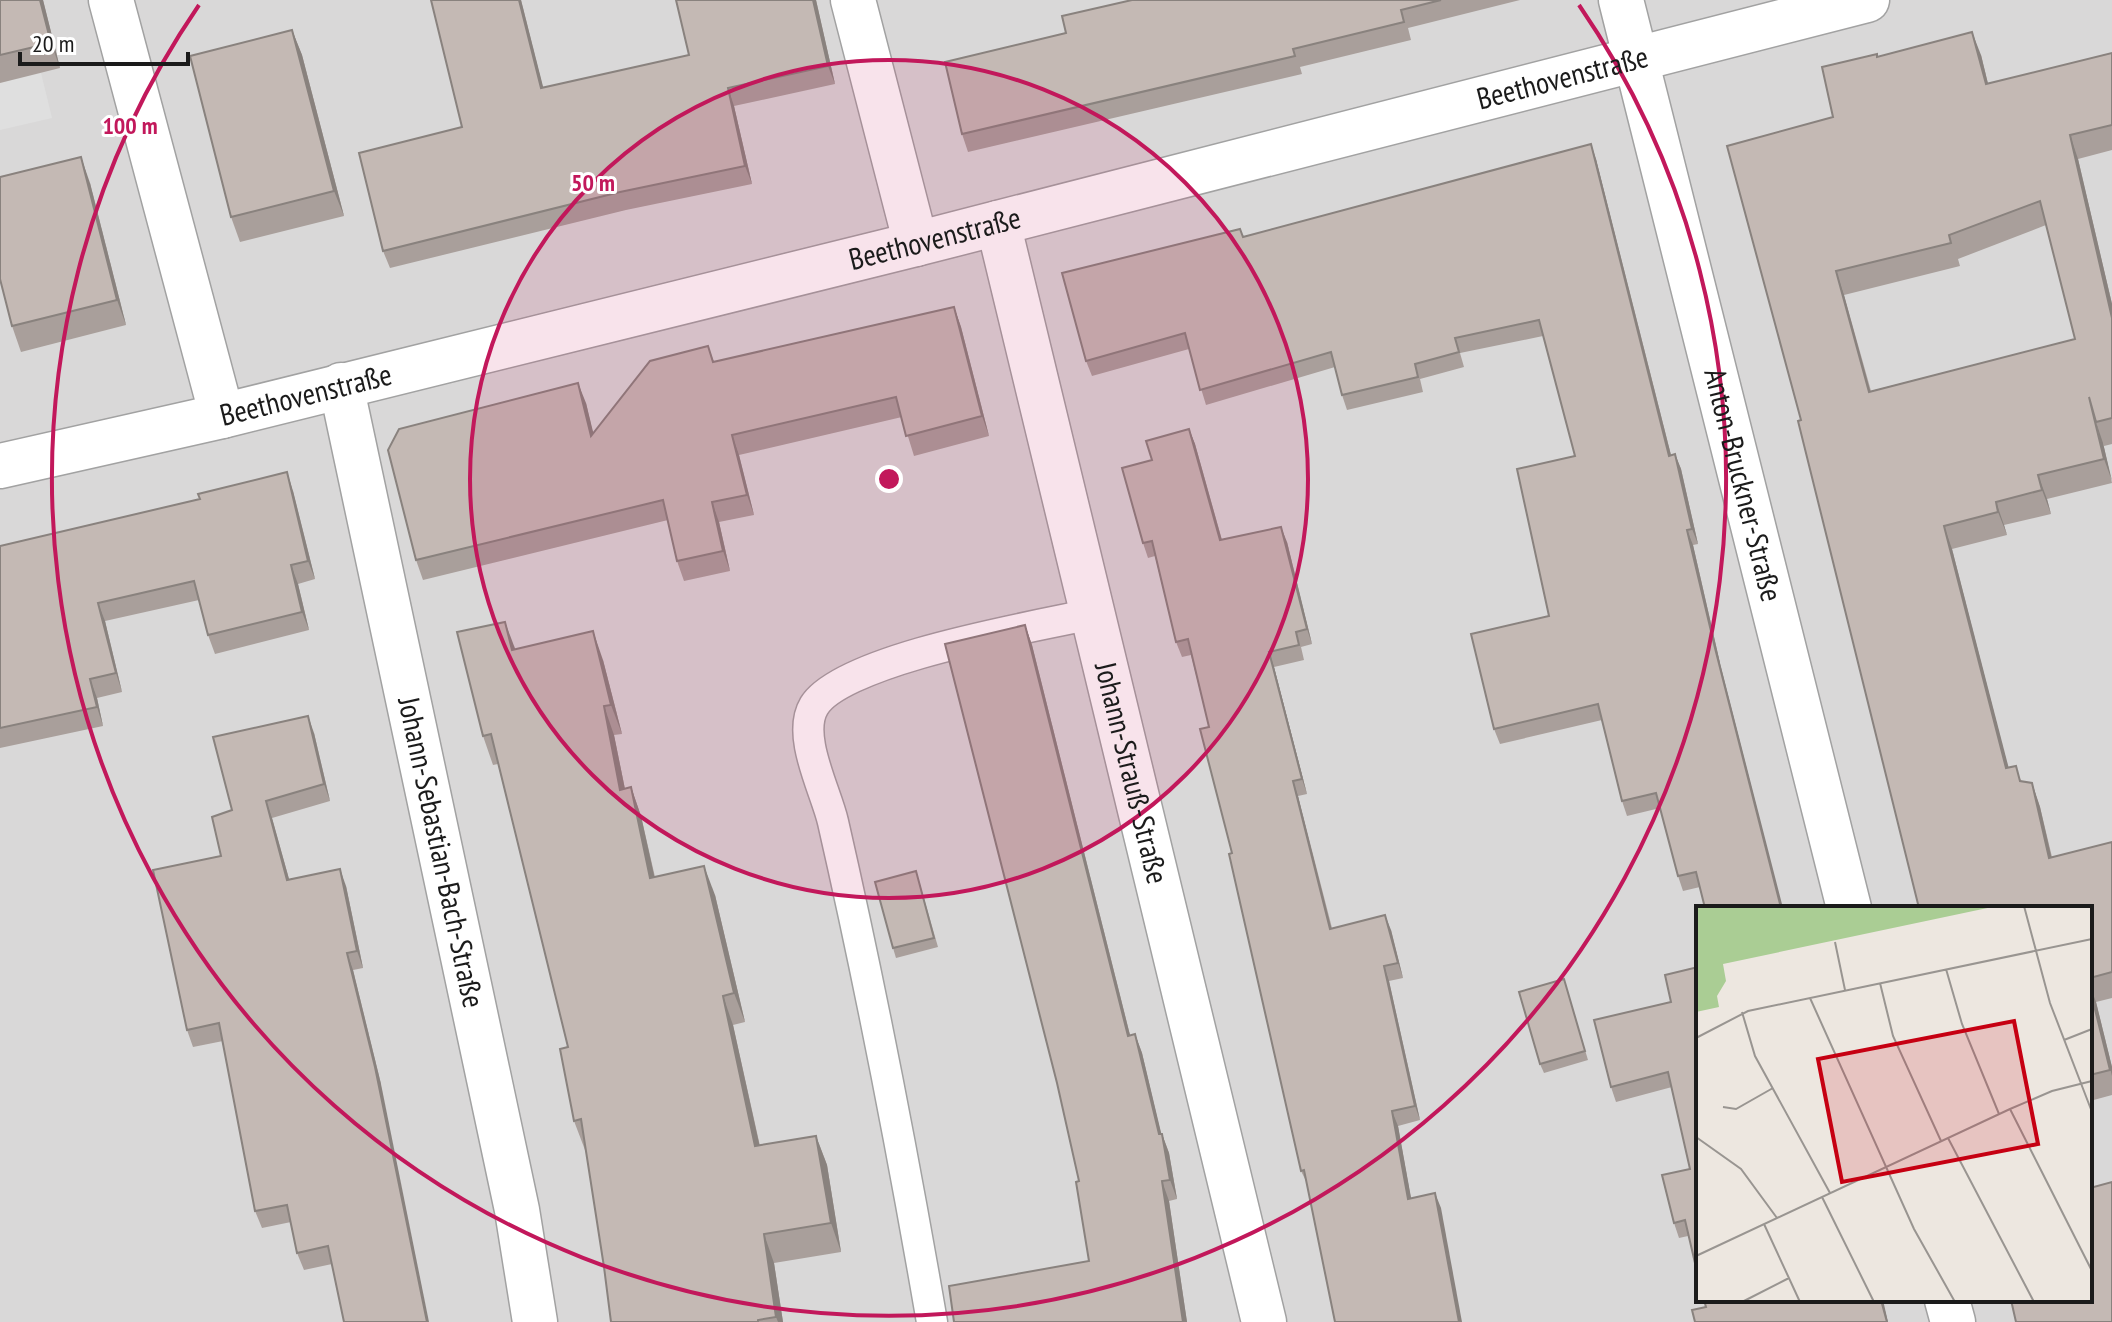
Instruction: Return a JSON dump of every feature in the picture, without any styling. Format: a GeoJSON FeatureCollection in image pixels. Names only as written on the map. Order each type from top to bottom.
{"type":"FeatureCollection","features":[{"type":"Feature","properties":{"kind":"street"},"geometry":{"type":"LineString","coordinates":[[111,0],[222,416]]}},
{"type":"Feature","properties":{"kind":"street"},"geometry":{"type":"LineString","coordinates":[[853,0],[916,244]]}},
{"type":"Feature","properties":{"kind":"street","name":"Anton-Bruckner-Straße"},"geometry":{"type":"LineString","coordinates":[[1621,0],[1848,906]]}},
{"type":"Feature","properties":{"kind":"street","name":"Beethovenstraße"},"geometry":{"type":"LineString","coordinates":[[0,466],[222,416],[916,244],[1867,0]]}},
{"type":"Feature","properties":{"kind":"street","name":"Johann-Strauß-Straße"},"geometry":{"type":"LineString","coordinates":[[998,223],[1264,1322]]}},
{"type":"Feature","properties":{"kind":"street","name":"Johann-Sebastian-Bach-Straße"},"geometry":{"type":"LineString","coordinates":[[341,385],[513,1195],[535,1322]]}},
{"type":"Feature","properties":{"kind":"street"},"geometry":{"type":"LineString","coordinates":[[1948,1302],[1953,1322]]}},
{"type":"Feature","properties":{"kind":"lane"},"geometry":{"type":"LineString","coordinates":[[932,1322],[871,987],[828,800],[807,742],[813,706],[833,689],[922,650],[1092,614]]}},
{"type":"Feature","properties":{"kind":"shaded area"},"geometry":{"type":"Polygon","coordinates":[[[0,0],[2112,0],[2112,1322],[0,1322],[0,0]]]}},
{"type":"Feature","properties":{"kind":"shaded area"},"geometry":{"type":"Polygon","coordinates":[[[41,73],[52,118],[0,130],[0,83],[41,73]]]}},
{"type":"Feature","properties":{"kind":"building"},"geometry":{"type":"Polygon","coordinates":[[[0,0],[40,0],[51,43],[0,55],[0,0]]]}},
{"type":"Feature","properties":{"kind":"building"},"geometry":{"type":"Polygon","coordinates":[[[431,0],[519,0],[541,88],[689,55],[676,0],[813,0],[828,66],[728,88],[745,166],[620,192],[383,251],[359,153],[462,127],[431,0]]]}},
{"type":"Feature","properties":{"kind":"building"},"geometry":{"type":"Polygon","coordinates":[[[1132,0],[1441,0],[1401,10],[1404,22],[1293,49],[1295,56],[962,134],[945,62],[1066,33],[1062,16],[1132,0]]]}},
{"type":"Feature","properties":{"kind":"building"},"geometry":{"type":"Polygon","coordinates":[[[292,30],[334,191],[231,217],[190,56],[292,30]]]}},
{"type":"Feature","properties":{"kind":"building"},"geometry":{"type":"Polygon","coordinates":[[[1972,32],[1986,84],[2112,53],[2112,125],[2070,135],[2112,318],[2112,418],[2096,422],[2089,397],[2104,459],[2038,475],[2042,490],[1996,502],[1998,512],[1944,526],[2006,768],[2016,766],[2020,781],[2032,783],[2049,858],[2112,842],[2112,972],[2092,977],[2092,906],[1919,906],[1798,421],[1801,420],[1727,146],[1833,117],[1822,67],[1877,54],[1877,57],[1972,32]],[[2040,201],[1949,235],[1951,243],[1836,271],[1869,392],[2075,339],[2040,201]]]}},
{"type":"Feature","properties":{"kind":"building"},"geometry":{"type":"Polygon","coordinates":[[[1591,144],[1669,456],[1675,454],[1692,529],[1687,530],[1780,906],[1704,906],[1696,872],[1678,876],[1656,793],[1622,801],[1598,704],[1494,729],[1471,634],[1549,616],[1517,469],[1575,456],[1539,320],[1455,338],[1459,352],[1415,364],[1418,377],[1342,395],[1331,352],[1200,390],[1185,333],[1086,361],[1062,273],[1240,229],[1243,237],[1591,144]]]}},
{"type":"Feature","properties":{"kind":"building"},"geometry":{"type":"Polygon","coordinates":[[[81,157],[117,300],[12,326],[0,279],[0,177],[81,157]]]}},
{"type":"Feature","properties":{"kind":"building"},"geometry":{"type":"Polygon","coordinates":[[[954,307],[982,416],[906,436],[896,397],[732,435],[747,495],[712,502],[723,551],[677,561],[663,500],[416,560],[388,450],[399,429],[578,383],[591,436],[650,361],[708,346],[713,362],[954,307]]]}},
{"type":"Feature","properties":{"kind":"building"},"geometry":{"type":"Polygon","coordinates":[[[1189,429],[1220,540],[1281,527],[1307,629],[1296,632],[1299,645],[1269,652],[1302,779],[1293,781],[1330,929],[1385,915],[1398,963],[1384,966],[1415,1106],[1392,1111],[1408,1199],[1435,1193],[1459,1322],[1335,1322],[1304,1170],[1301,1171],[1229,854],[1232,853],[1200,729],[1209,727],[1188,639],[1176,642],[1152,541],[1143,543],[1122,468],[1152,460],[1146,441],[1189,429]]]}},
{"type":"Feature","properties":{"kind":"building"},"geometry":{"type":"Polygon","coordinates":[[[287,472],[308,561],[291,565],[302,612],[208,635],[194,581],[98,603],[116,673],[90,679],[97,707],[0,728],[0,546],[200,499],[198,494],[287,472]]]}},
{"type":"Feature","properties":{"kind":"building"},"geometry":{"type":"Polygon","coordinates":[[[505,622],[512,650],[593,631],[611,705],[604,706],[620,790],[631,787],[650,878],[704,866],[734,993],[723,996],[755,1146],[816,1136],[831,1223],[764,1234],[776,1317],[758,1322],[611,1322],[581,1119],[574,1121],[560,1049],[568,1047],[491,734],[483,736],[457,632],[505,622]]]}},
{"type":"Feature","properties":{"kind":"building"},"geometry":{"type":"Polygon","coordinates":[[[1025,625],[1128,1036],[1135,1034],[1159,1134],[1162,1134],[1170,1180],[1162,1181],[1183,1322],[954,1322],[949,1286],[1089,1261],[1076,1182],[1079,1181],[1057,1083],[945,644],[1025,625]]]}},
{"type":"Feature","properties":{"kind":"building"},"geometry":{"type":"Polygon","coordinates":[[[308,716],[324,784],[266,801],[287,880],[340,869],[357,951],[347,953],[375,1067],[427,1322],[344,1322],[328,1246],[297,1253],[287,1205],[255,1211],[219,1023],[187,1030],[153,870],[221,856],[212,817],[232,810],[213,737],[308,716]]]}},
{"type":"Feature","properties":{"kind":"building"},"geometry":{"type":"Polygon","coordinates":[[[916,871],[934,938],[893,948],[875,882],[916,871]]]}},
{"type":"Feature","properties":{"kind":"building"},"geometry":{"type":"Polygon","coordinates":[[[1696,967],[1696,1267],[1685,1220],[1674,1223],[1662,1175],[1690,1169],[1668,1072],[1611,1087],[1594,1020],[1671,1002],[1665,975],[1696,967]]]}},
{"type":"Feature","properties":{"kind":"building"},"geometry":{"type":"Polygon","coordinates":[[[1564,979],[1585,1051],[1540,1064],[1519,992],[1564,979]]]}},
{"type":"Feature","properties":{"kind":"building"},"geometry":{"type":"Polygon","coordinates":[[[2092,997],[2110,1070],[2092,1074],[2092,997]]]}},
{"type":"Feature","properties":{"kind":"building"},"geometry":{"type":"Polygon","coordinates":[[[2112,1182],[2112,1322],[2016,1322],[2011,1302],[2092,1302],[2092,1187],[2112,1182]]]}},
{"type":"Feature","properties":{"kind":"building"},"geometry":{"type":"Polygon","coordinates":[[[1705,1302],[1882,1302],[1887,1322],[1695,1322],[1692,1310],[1706,1307],[1705,1302]]]}}]}
